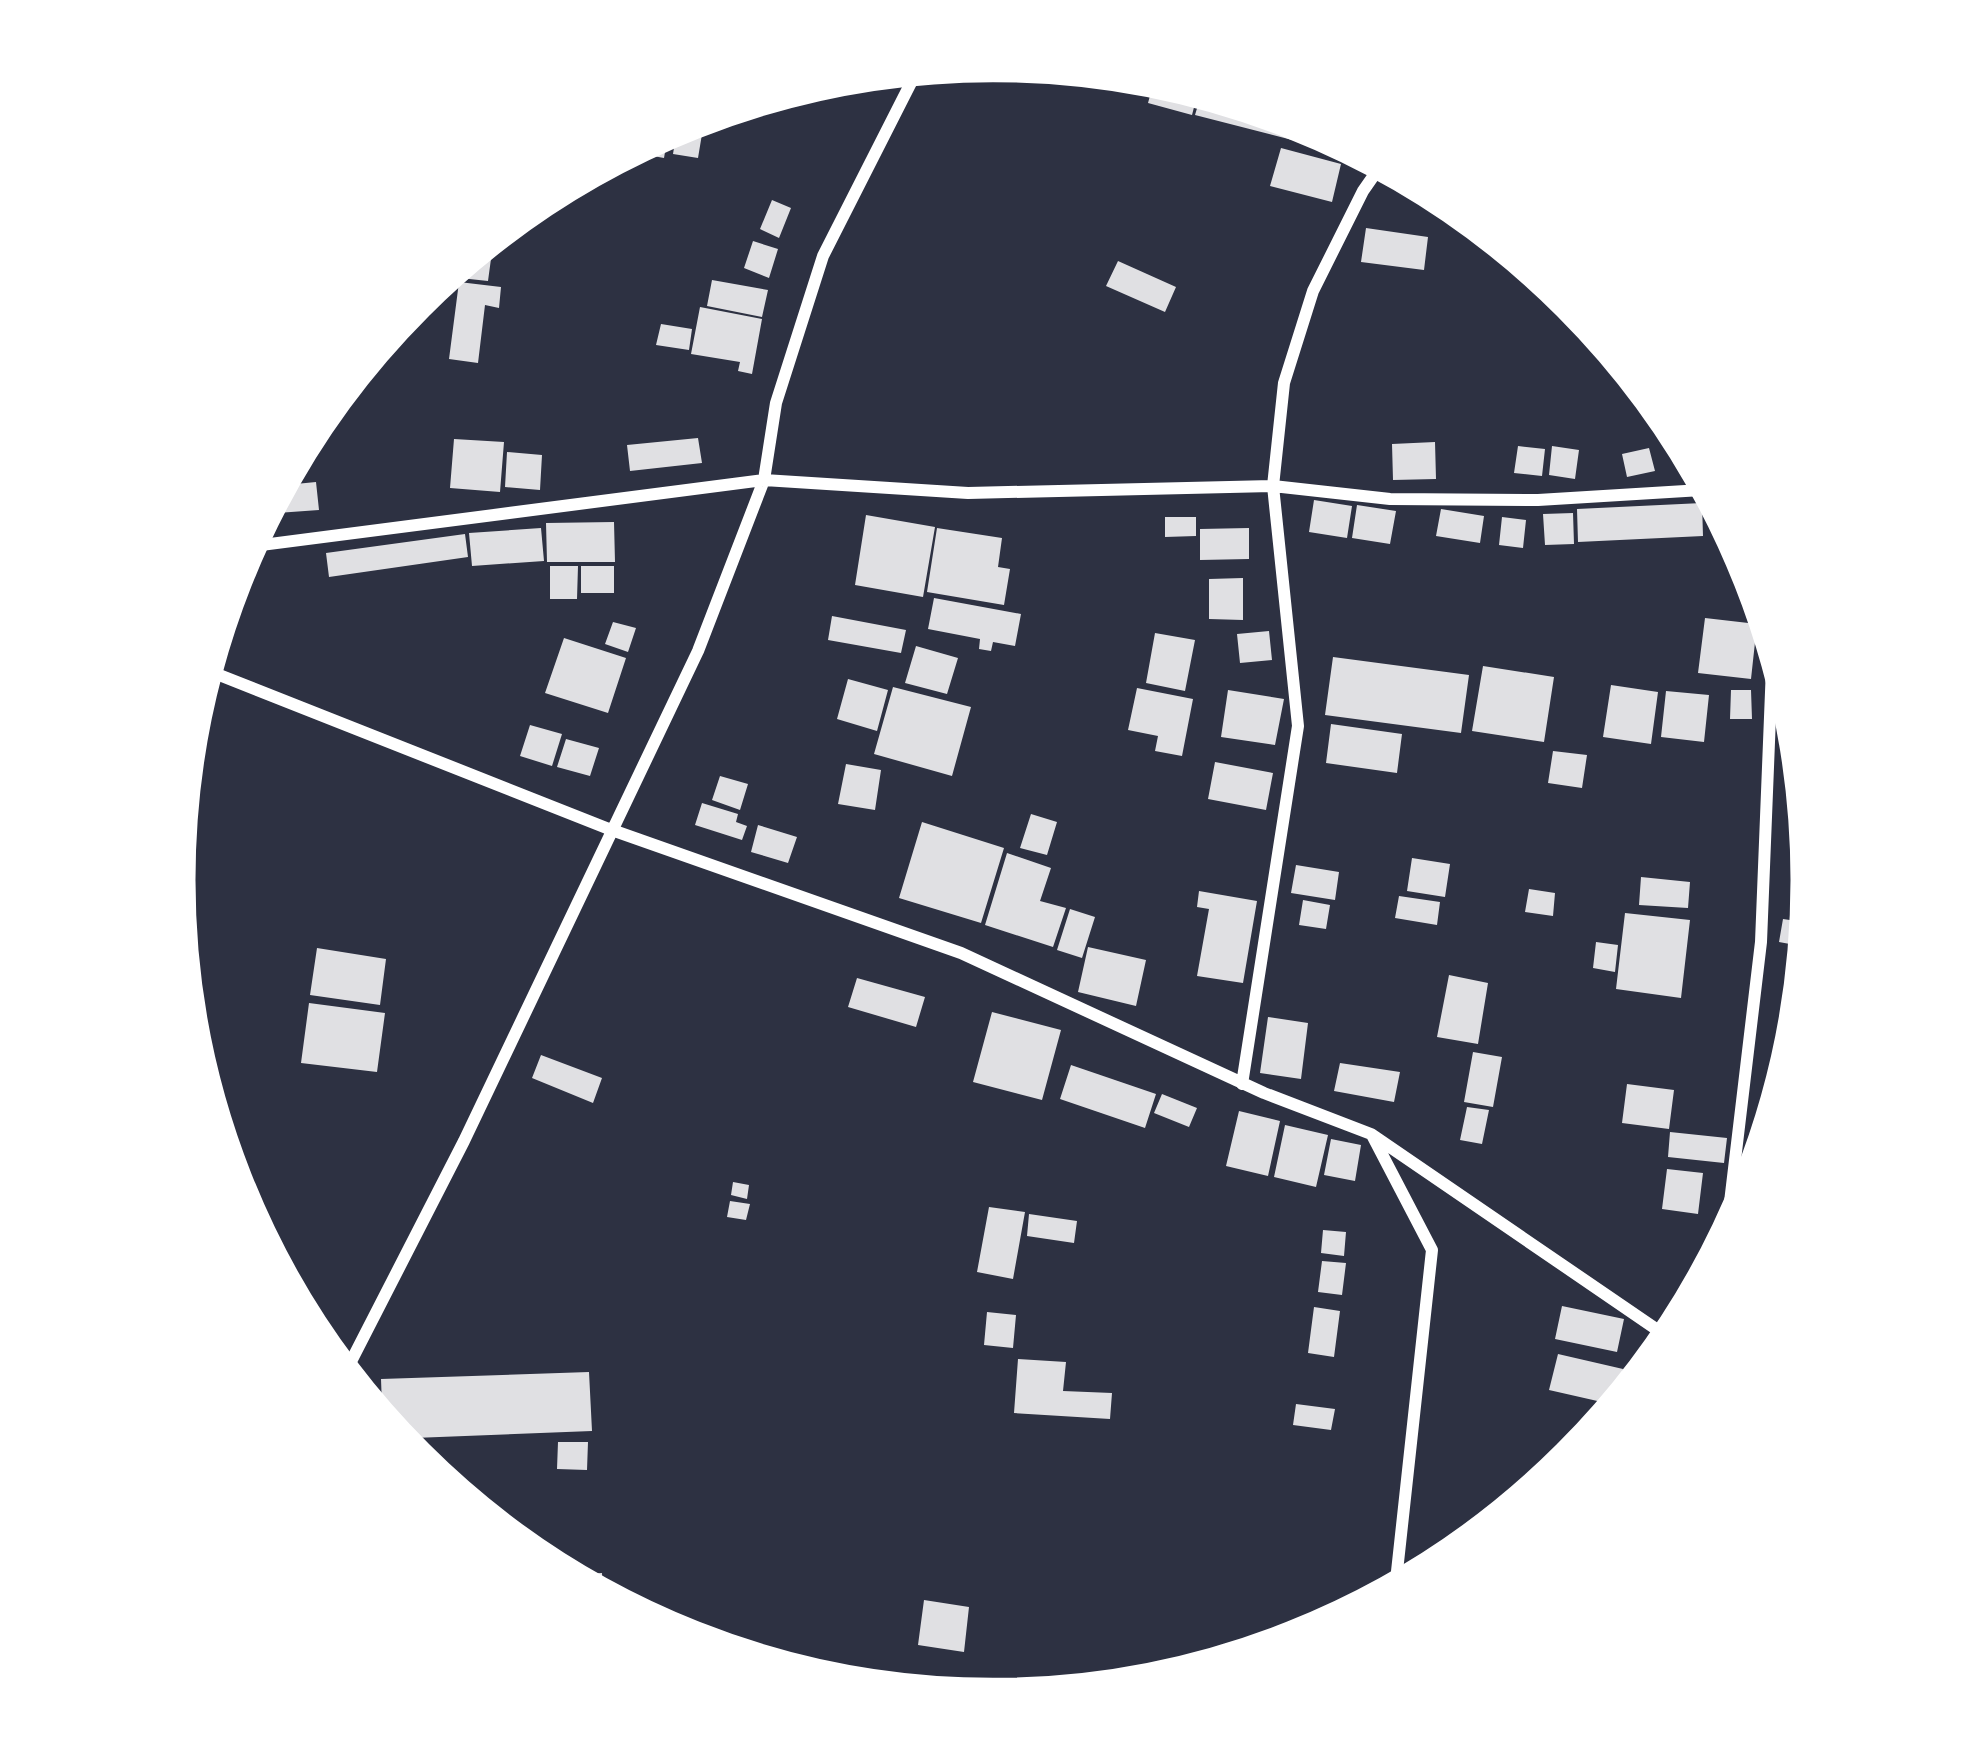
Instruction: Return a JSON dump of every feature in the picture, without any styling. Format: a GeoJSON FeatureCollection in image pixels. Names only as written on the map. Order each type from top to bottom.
{"type":"FeatureCollection","features":[{"type":"Feature","properties":{"kind":"street"},"geometry":{"type":"LineString","coordinates":[[350,1364],[464,1141],[609,829],[648,763],[698,651],[764,480],[776,404],[823,256],[912,80]]}},
{"type":"Feature","properties":{"kind":"street"},"geometry":{"type":"LineString","coordinates":[[1242,1084],[1298,726],[1273,486],[1284,383],[1313,291],[1376,172]]}},
{"type":"Feature","properties":{"kind":"street"},"geometry":{"type":"LineString","coordinates":[[262,545],[764,480],[968,493],[1273,486],[1390,499],[1538,500],[1699,491]]}},
{"type":"Feature","properties":{"kind":"street"},"geometry":{"type":"LineString","coordinates":[[1730,1206],[1761,942],[1772,671]]}},
{"type":"Feature","properties":{"kind":"street"},"geometry":{"type":"LineString","coordinates":[[216,674],[609,829],[961,953],[1242,1084],[1371,1134],[1661,1332]]}},
{"type":"Feature","properties":{"kind":"street"},"geometry":{"type":"LineString","coordinates":[[1371,1134],[1432,1250],[1396,1578]]}},
{"type":"Feature","properties":{"kind":"building"},"geometry":{"type":"Polygon","coordinates":[[[1152,90],[1196,101],[1192,115],[1148,103],[1152,90]]]}},
{"type":"Feature","properties":{"kind":"building"},"geometry":{"type":"Polygon","coordinates":[[[1202,102],[1335,151],[1195,115],[1202,102]]]}},
{"type":"Feature","properties":{"kind":"building"},"geometry":{"type":"Polygon","coordinates":[[[702,134],[698,158],[673,154],[675,141],[702,134]]]}},
{"type":"Feature","properties":{"kind":"building"},"geometry":{"type":"Polygon","coordinates":[[[666,145],[664,158],[645,155],[666,145]]]}},
{"type":"Feature","properties":{"kind":"building"},"geometry":{"type":"Polygon","coordinates":[[[1281,148],[1341,164],[1332,202],[1270,186],[1281,148]]]}},
{"type":"Feature","properties":{"kind":"building"},"geometry":{"type":"Polygon","coordinates":[[[772,200],[791,208],[779,238],[760,229],[772,200]]]}},
{"type":"Feature","properties":{"kind":"building"},"geometry":{"type":"Polygon","coordinates":[[[1366,228],[1428,237],[1424,270],[1361,262],[1366,228]]]}},
{"type":"Feature","properties":{"kind":"building"},"geometry":{"type":"Polygon","coordinates":[[[753,241],[778,249],[769,278],[744,268],[753,241]]]}},
{"type":"Feature","properties":{"kind":"building"},"geometry":{"type":"Polygon","coordinates":[[[492,251],[488,281],[460,278],[463,275],[492,251]]]}},
{"type":"Feature","properties":{"kind":"building"},"geometry":{"type":"Polygon","coordinates":[[[1118,261],[1176,287],[1165,312],[1106,286],[1118,261]]]}},
{"type":"Feature","properties":{"kind":"building"},"geometry":{"type":"Polygon","coordinates":[[[712,280],[768,290],[762,317],[707,306],[712,280]]]}},
{"type":"Feature","properties":{"kind":"building"},"geometry":{"type":"Polygon","coordinates":[[[459,282],[501,287],[499,308],[485,305],[478,363],[449,359],[459,282]]]}},
{"type":"Feature","properties":{"kind":"building"},"geometry":{"type":"Polygon","coordinates":[[[700,307],[762,319],[752,374],[738,371],[740,362],[691,354],[700,307]]]}},
{"type":"Feature","properties":{"kind":"building"},"geometry":{"type":"Polygon","coordinates":[[[661,324],[692,329],[689,350],[656,345],[661,324]]]}},
{"type":"Feature","properties":{"kind":"building"},"geometry":{"type":"Polygon","coordinates":[[[698,438],[702,463],[630,471],[627,445],[698,438]]]}},
{"type":"Feature","properties":{"kind":"building"},"geometry":{"type":"Polygon","coordinates":[[[454,439],[504,442],[500,492],[450,488],[454,439]]]}},
{"type":"Feature","properties":{"kind":"building"},"geometry":{"type":"Polygon","coordinates":[[[1435,442],[1436,479],[1393,480],[1392,444],[1435,442]]]}},
{"type":"Feature","properties":{"kind":"building"},"geometry":{"type":"Polygon","coordinates":[[[1518,446],[1545,449],[1542,476],[1514,473],[1518,446]]]}},
{"type":"Feature","properties":{"kind":"building"},"geometry":{"type":"Polygon","coordinates":[[[1552,446],[1579,450],[1575,479],[1549,475],[1552,446]]]}},
{"type":"Feature","properties":{"kind":"building"},"geometry":{"type":"Polygon","coordinates":[[[1649,448],[1655,471],[1627,477],[1622,454],[1649,448]]]}},
{"type":"Feature","properties":{"kind":"building"},"geometry":{"type":"Polygon","coordinates":[[[507,452],[542,455],[540,490],[505,487],[507,452]]]}},
{"type":"Feature","properties":{"kind":"building"},"geometry":{"type":"Polygon","coordinates":[[[316,482],[319,510],[278,513],[293,484],[316,482]]]}},
{"type":"Feature","properties":{"kind":"building"},"geometry":{"type":"Polygon","coordinates":[[[1314,500],[1352,506],[1347,538],[1309,532],[1314,500]]]}},
{"type":"Feature","properties":{"kind":"building"},"geometry":{"type":"Polygon","coordinates":[[[1702,503],[1703,536],[1578,542],[1577,509],[1702,503]]]}},
{"type":"Feature","properties":{"kind":"building"},"geometry":{"type":"Polygon","coordinates":[[[1357,505],[1396,511],[1390,544],[1352,538],[1357,505]]]}},
{"type":"Feature","properties":{"kind":"building"},"geometry":{"type":"Polygon","coordinates":[[[1441,509],[1484,516],[1480,543],[1436,536],[1441,509]]]}},
{"type":"Feature","properties":{"kind":"building"},"geometry":{"type":"Polygon","coordinates":[[[1573,513],[1574,544],[1545,545],[1543,514],[1573,513]]]}},
{"type":"Feature","properties":{"kind":"building"},"geometry":{"type":"Polygon","coordinates":[[[866,515],[935,527],[923,597],[855,585],[866,515]]]}},
{"type":"Feature","properties":{"kind":"building"},"geometry":{"type":"Polygon","coordinates":[[[1165,517],[1196,517],[1196,536],[1165,537],[1165,517]]]}},
{"type":"Feature","properties":{"kind":"building"},"geometry":{"type":"Polygon","coordinates":[[[1502,517],[1526,520],[1523,548],[1499,545],[1502,517]]]}},
{"type":"Feature","properties":{"kind":"building"},"geometry":{"type":"Polygon","coordinates":[[[614,522],[615,562],[547,562],[546,523],[614,522]]]}},
{"type":"Feature","properties":{"kind":"building"},"geometry":{"type":"Polygon","coordinates":[[[541,528],[544,561],[472,566],[469,533],[541,528]]]}},
{"type":"Feature","properties":{"kind":"building"},"geometry":{"type":"Polygon","coordinates":[[[937,528],[1002,538],[998,567],[1010,569],[1004,605],[927,592],[937,528]]]}},
{"type":"Feature","properties":{"kind":"building"},"geometry":{"type":"Polygon","coordinates":[[[1249,528],[1249,559],[1200,560],[1200,529],[1249,528]]]}},
{"type":"Feature","properties":{"kind":"building"},"geometry":{"type":"Polygon","coordinates":[[[465,534],[468,557],[329,577],[326,553],[465,534]]]}},
{"type":"Feature","properties":{"kind":"building"},"geometry":{"type":"Polygon","coordinates":[[[550,566],[578,566],[577,599],[550,599],[550,566]]]}},
{"type":"Feature","properties":{"kind":"building"},"geometry":{"type":"Polygon","coordinates":[[[581,566],[614,566],[614,593],[581,593],[581,566]]]}},
{"type":"Feature","properties":{"kind":"building"},"geometry":{"type":"Polygon","coordinates":[[[1243,578],[1243,620],[1209,619],[1209,579],[1243,578]]]}},
{"type":"Feature","properties":{"kind":"building"},"geometry":{"type":"Polygon","coordinates":[[[934,598],[1021,614],[1015,646],[993,642],[991,651],[979,649],[980,639],[928,629],[934,598]]]}},
{"type":"Feature","properties":{"kind":"building"},"geometry":{"type":"Polygon","coordinates":[[[832,616],[906,630],[901,653],[828,640],[832,616]]]}},
{"type":"Feature","properties":{"kind":"building"},"geometry":{"type":"Polygon","coordinates":[[[1705,618],[1757,624],[1751,679],[1698,673],[1705,618]]]}},
{"type":"Feature","properties":{"kind":"building"},"geometry":{"type":"Polygon","coordinates":[[[613,622],[636,628],[628,652],[605,644],[613,622]]]}},
{"type":"Feature","properties":{"kind":"building"},"geometry":{"type":"Polygon","coordinates":[[[1269,631],[1272,660],[1240,663],[1237,634],[1269,631]]]}},
{"type":"Feature","properties":{"kind":"building"},"geometry":{"type":"Polygon","coordinates":[[[1155,633],[1195,640],[1185,691],[1146,683],[1155,633]]]}},
{"type":"Feature","properties":{"kind":"building"},"geometry":{"type":"Polygon","coordinates":[[[564,638],[626,658],[608,713],[545,693],[564,638]]]}},
{"type":"Feature","properties":{"kind":"building"},"geometry":{"type":"Polygon","coordinates":[[[916,646],[958,658],[947,694],[905,683],[916,646]]]}},
{"type":"Feature","properties":{"kind":"building"},"geometry":{"type":"Polygon","coordinates":[[[1333,657],[1469,675],[1461,733],[1325,715],[1333,657]]]}},
{"type":"Feature","properties":{"kind":"building"},"geometry":{"type":"Polygon","coordinates":[[[1483,666],[1554,677],[1544,742],[1472,731],[1483,666]]]}},
{"type":"Feature","properties":{"kind":"building"},"geometry":{"type":"Polygon","coordinates":[[[848,679],[888,690],[877,731],[837,719],[848,679]]]}},
{"type":"Feature","properties":{"kind":"building"},"geometry":{"type":"Polygon","coordinates":[[[1611,685],[1658,692],[1651,744],[1603,737],[1611,685]]]}},
{"type":"Feature","properties":{"kind":"building"},"geometry":{"type":"Polygon","coordinates":[[[893,687],[971,707],[952,776],[874,754],[893,687]]]}},
{"type":"Feature","properties":{"kind":"building"},"geometry":{"type":"Polygon","coordinates":[[[1137,688],[1193,699],[1182,756],[1155,751],[1158,736],[1128,730],[1137,688]]]}},
{"type":"Feature","properties":{"kind":"building"},"geometry":{"type":"Polygon","coordinates":[[[1228,690],[1284,699],[1275,745],[1221,737],[1228,690]]]}},
{"type":"Feature","properties":{"kind":"building"},"geometry":{"type":"Polygon","coordinates":[[[1731,690],[1751,690],[1752,719],[1730,719],[1731,690]]]}},
{"type":"Feature","properties":{"kind":"building"},"geometry":{"type":"Polygon","coordinates":[[[1666,691],[1709,695],[1704,742],[1661,737],[1666,691]]]}},
{"type":"Feature","properties":{"kind":"building"},"geometry":{"type":"Polygon","coordinates":[[[1331,724],[1402,734],[1397,773],[1326,763],[1331,724]]]}},
{"type":"Feature","properties":{"kind":"building"},"geometry":{"type":"Polygon","coordinates":[[[530,725],[562,734],[552,766],[520,756],[530,725]]]}},
{"type":"Feature","properties":{"kind":"building"},"geometry":{"type":"Polygon","coordinates":[[[566,739],[599,748],[590,776],[557,767],[566,739]]]}},
{"type":"Feature","properties":{"kind":"building"},"geometry":{"type":"Polygon","coordinates":[[[1553,751],[1587,755],[1582,788],[1548,783],[1553,751]]]}},
{"type":"Feature","properties":{"kind":"building"},"geometry":{"type":"Polygon","coordinates":[[[1215,762],[1273,773],[1266,810],[1208,799],[1215,762]]]}},
{"type":"Feature","properties":{"kind":"building"},"geometry":{"type":"Polygon","coordinates":[[[846,764],[881,770],[875,810],[838,804],[846,764]]]}},
{"type":"Feature","properties":{"kind":"building"},"geometry":{"type":"Polygon","coordinates":[[[720,776],[748,784],[740,810],[712,800],[720,776]]]}},
{"type":"Feature","properties":{"kind":"building"},"geometry":{"type":"Polygon","coordinates":[[[702,803],[738,814],[736,822],[747,826],[742,840],[695,825],[702,803]]]}},
{"type":"Feature","properties":{"kind":"building"},"geometry":{"type":"Polygon","coordinates":[[[1031,814],[1057,822],[1047,855],[1020,848],[1031,814]]]}},
{"type":"Feature","properties":{"kind":"building"},"geometry":{"type":"Polygon","coordinates":[[[922,822],[1004,848],[981,923],[899,898],[922,822]]]}},
{"type":"Feature","properties":{"kind":"building"},"geometry":{"type":"Polygon","coordinates":[[[758,825],[797,837],[788,863],[751,852],[758,825]]]}},
{"type":"Feature","properties":{"kind":"building"},"geometry":{"type":"Polygon","coordinates":[[[1007,853],[1051,868],[1040,901],[1066,908],[1053,947],[985,925],[1007,853]]]}},
{"type":"Feature","properties":{"kind":"building"},"geometry":{"type":"Polygon","coordinates":[[[1412,858],[1450,864],[1445,897],[1407,891],[1412,858]]]}},
{"type":"Feature","properties":{"kind":"building"},"geometry":{"type":"Polygon","coordinates":[[[1296,865],[1339,872],[1335,900],[1291,893],[1296,865]]]}},
{"type":"Feature","properties":{"kind":"building"},"geometry":{"type":"Polygon","coordinates":[[[1641,877],[1690,882],[1688,908],[1639,905],[1641,877]]]}},
{"type":"Feature","properties":{"kind":"building"},"geometry":{"type":"Polygon","coordinates":[[[1529,889],[1555,893],[1553,916],[1525,912],[1529,889]]]}},
{"type":"Feature","properties":{"kind":"building"},"geometry":{"type":"Polygon","coordinates":[[[1199,891],[1257,901],[1243,983],[1197,976],[1209,909],[1197,907],[1199,891]]]}},
{"type":"Feature","properties":{"kind":"building"},"geometry":{"type":"Polygon","coordinates":[[[1399,896],[1440,902],[1437,925],[1395,918],[1399,896]]]}},
{"type":"Feature","properties":{"kind":"building"},"geometry":{"type":"Polygon","coordinates":[[[1303,900],[1330,905],[1326,929],[1299,925],[1303,900]]]}},
{"type":"Feature","properties":{"kind":"building"},"geometry":{"type":"Polygon","coordinates":[[[1070,909],[1095,917],[1082,958],[1057,950],[1070,909]]]}},
{"type":"Feature","properties":{"kind":"building"},"geometry":{"type":"Polygon","coordinates":[[[1625,913],[1690,920],[1681,998],[1616,989],[1625,913]]]}},
{"type":"Feature","properties":{"kind":"building"},"geometry":{"type":"Polygon","coordinates":[[[1783,919],[1798,921],[1797,945],[1779,942],[1783,919]]]}},
{"type":"Feature","properties":{"kind":"building"},"geometry":{"type":"Polygon","coordinates":[[[1596,942],[1618,945],[1615,972],[1593,968],[1596,942]]]}},
{"type":"Feature","properties":{"kind":"building"},"geometry":{"type":"Polygon","coordinates":[[[1088,947],[1146,960],[1136,1006],[1078,992],[1088,947]]]}},
{"type":"Feature","properties":{"kind":"building"},"geometry":{"type":"Polygon","coordinates":[[[317,948],[386,959],[380,1005],[310,995],[317,948]]]}},
{"type":"Feature","properties":{"kind":"building"},"geometry":{"type":"Polygon","coordinates":[[[1449,975],[1488,983],[1478,1044],[1437,1037],[1449,975]]]}},
{"type":"Feature","properties":{"kind":"building"},"geometry":{"type":"Polygon","coordinates":[[[857,978],[925,997],[916,1027],[848,1007],[857,978]]]}},
{"type":"Feature","properties":{"kind":"building"},"geometry":{"type":"Polygon","coordinates":[[[1787,982],[1793,983],[1786,1027],[1780,1026],[1787,982]]]}},
{"type":"Feature","properties":{"kind":"building"},"geometry":{"type":"Polygon","coordinates":[[[309,1003],[385,1013],[377,1072],[301,1063],[309,1003]]]}},
{"type":"Feature","properties":{"kind":"building"},"geometry":{"type":"Polygon","coordinates":[[[992,1012],[1061,1030],[1042,1100],[973,1082],[992,1012]]]}},
{"type":"Feature","properties":{"kind":"building"},"geometry":{"type":"Polygon","coordinates":[[[1268,1017],[1308,1023],[1301,1079],[1260,1073],[1268,1017]]]}},
{"type":"Feature","properties":{"kind":"building"},"geometry":{"type":"Polygon","coordinates":[[[1473,1052],[1502,1057],[1493,1107],[1464,1102],[1473,1052]]]}},
{"type":"Feature","properties":{"kind":"building"},"geometry":{"type":"Polygon","coordinates":[[[541,1055],[602,1078],[593,1103],[532,1078],[541,1055]]]}},
{"type":"Feature","properties":{"kind":"building"},"geometry":{"type":"Polygon","coordinates":[[[1340,1063],[1400,1072],[1394,1102],[1334,1091],[1340,1063]]]}},
{"type":"Feature","properties":{"kind":"building"},"geometry":{"type":"Polygon","coordinates":[[[1071,1065],[1156,1094],[1145,1128],[1060,1099],[1071,1065]]]}},
{"type":"Feature","properties":{"kind":"building"},"geometry":{"type":"Polygon","coordinates":[[[1627,1084],[1674,1090],[1669,1129],[1622,1123],[1627,1084]]]}},
{"type":"Feature","properties":{"kind":"building"},"geometry":{"type":"Polygon","coordinates":[[[1162,1094],[1197,1108],[1189,1127],[1154,1113],[1162,1094]]]}},
{"type":"Feature","properties":{"kind":"building"},"geometry":{"type":"Polygon","coordinates":[[[1467,1107],[1489,1110],[1482,1144],[1460,1140],[1467,1107]]]}},
{"type":"Feature","properties":{"kind":"building"},"geometry":{"type":"Polygon","coordinates":[[[1239,1111],[1280,1121],[1268,1176],[1226,1166],[1239,1111]]]}},
{"type":"Feature","properties":{"kind":"building"},"geometry":{"type":"Polygon","coordinates":[[[1285,1125],[1328,1135],[1316,1187],[1274,1177],[1285,1125]]]}},
{"type":"Feature","properties":{"kind":"building"},"geometry":{"type":"Polygon","coordinates":[[[1670,1132],[1727,1138],[1724,1163],[1668,1157],[1670,1132]]]}},
{"type":"Feature","properties":{"kind":"building"},"geometry":{"type":"Polygon","coordinates":[[[1331,1139],[1361,1145],[1355,1181],[1324,1175],[1331,1139]]]}},
{"type":"Feature","properties":{"kind":"building"},"geometry":{"type":"Polygon","coordinates":[[[1667,1169],[1703,1173],[1698,1214],[1662,1209],[1667,1169]]]}},
{"type":"Feature","properties":{"kind":"building"},"geometry":{"type":"Polygon","coordinates":[[[733,1182],[749,1185],[747,1199],[731,1195],[733,1182]]]}},
{"type":"Feature","properties":{"kind":"building"},"geometry":{"type":"Polygon","coordinates":[[[730,1201],[750,1204],[746,1220],[727,1217],[730,1201]]]}},
{"type":"Feature","properties":{"kind":"building"},"geometry":{"type":"Polygon","coordinates":[[[989,1207],[1025,1212],[1013,1279],[977,1272],[989,1207]]]}},
{"type":"Feature","properties":{"kind":"building"},"geometry":{"type":"Polygon","coordinates":[[[1029,1214],[1077,1221],[1074,1243],[1027,1236],[1029,1214]]]}},
{"type":"Feature","properties":{"kind":"building"},"geometry":{"type":"Polygon","coordinates":[[[1323,1230],[1346,1232],[1344,1256],[1321,1253],[1323,1230]]]}},
{"type":"Feature","properties":{"kind":"building"},"geometry":{"type":"Polygon","coordinates":[[[1322,1261],[1346,1263],[1342,1295],[1318,1292],[1322,1261]]]}},
{"type":"Feature","properties":{"kind":"building"},"geometry":{"type":"Polygon","coordinates":[[[1562,1306],[1624,1319],[1617,1352],[1555,1339],[1562,1306]]]}},
{"type":"Feature","properties":{"kind":"building"},"geometry":{"type":"Polygon","coordinates":[[[1314,1307],[1340,1311],[1334,1357],[1308,1353],[1314,1307]]]}},
{"type":"Feature","properties":{"kind":"building"},"geometry":{"type":"Polygon","coordinates":[[[987,1312],[1016,1315],[1013,1348],[984,1345],[987,1312]]]}},
{"type":"Feature","properties":{"kind":"building"},"geometry":{"type":"Polygon","coordinates":[[[1558,1354],[1623,1369],[1619,1389],[1607,1403],[1549,1390],[1558,1354]]]}},
{"type":"Feature","properties":{"kind":"building"},"geometry":{"type":"Polygon","coordinates":[[[1018,1359],[1066,1362],[1063,1391],[1112,1393],[1110,1419],[1014,1413],[1018,1359]]]}},
{"type":"Feature","properties":{"kind":"building"},"geometry":{"type":"Polygon","coordinates":[[[589,1372],[592,1431],[413,1438],[382,1404],[381,1379],[589,1372]]]}},
{"type":"Feature","properties":{"kind":"building"},"geometry":{"type":"Polygon","coordinates":[[[1296,1404],[1335,1409],[1331,1430],[1293,1425],[1296,1404]]]}},
{"type":"Feature","properties":{"kind":"building"},"geometry":{"type":"Polygon","coordinates":[[[558,1442],[588,1442],[587,1470],[557,1469],[558,1442]]]}},
{"type":"Feature","properties":{"kind":"building"},"geometry":{"type":"Polygon","coordinates":[[[602,1573],[602,1584],[591,1578],[584,1574],[602,1573]]]}},
{"type":"Feature","properties":{"kind":"building"},"geometry":{"type":"Polygon","coordinates":[[[924,1600],[969,1607],[964,1652],[918,1645],[924,1600]]]}}]}
